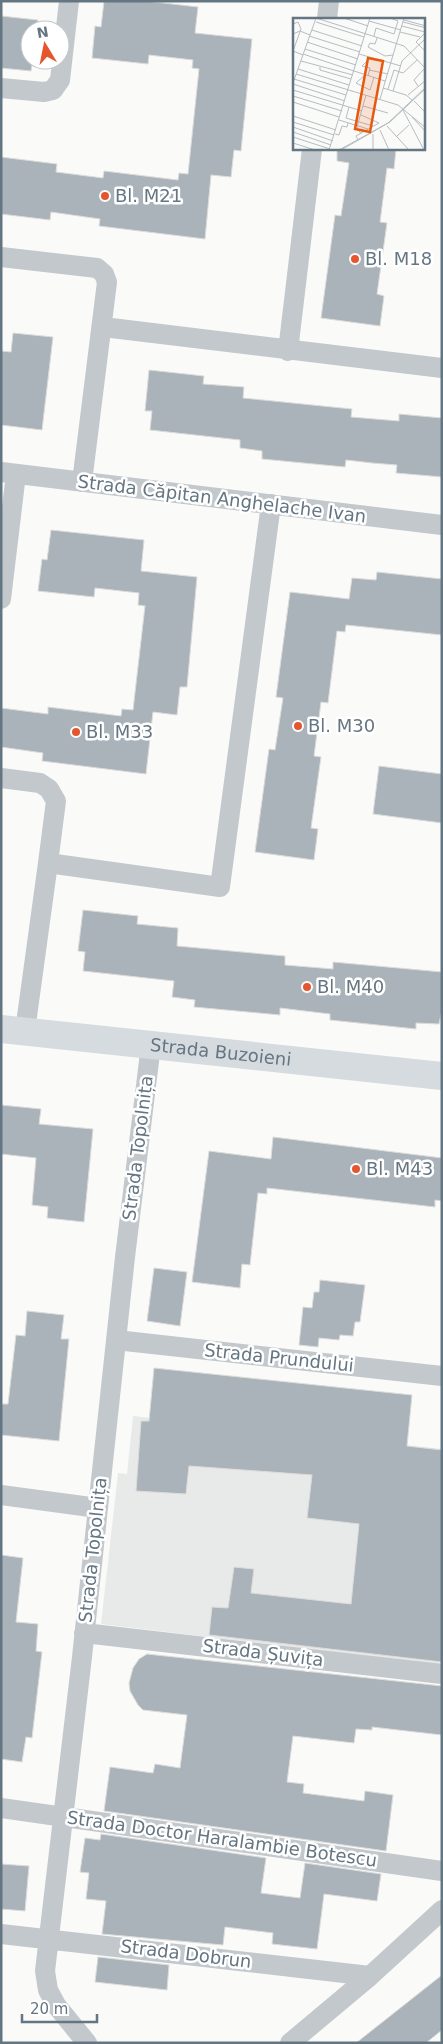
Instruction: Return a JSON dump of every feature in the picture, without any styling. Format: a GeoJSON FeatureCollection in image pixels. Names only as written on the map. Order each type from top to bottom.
{"type":"FeatureCollection","features":[{"type":"Feature","properties":{"kind":"street"},"geometry":{"type":"LineString","coordinates":[[1,88],[44,92],[54,90],[60,80],[69,1]]}},
{"type":"Feature","properties":{"kind":"street"},"geometry":{"type":"LineString","coordinates":[[327,18],[329,1]]}},
{"type":"Feature","properties":{"kind":"street"},"geometry":{"type":"LineString","coordinates":[[288,351],[312,150]]}},
{"type":"Feature","properties":{"kind":"street"},"geometry":{"type":"LineString","coordinates":[[1,257],[97,268],[104,274],[107,282],[103,327],[82,482]]}},
{"type":"Feature","properties":{"kind":"street"},"geometry":{"type":"LineString","coordinates":[[103,327],[288,351],[442,368]]}},
{"type":"Feature","properties":{"kind":"street"},"geometry":{"type":"LineString","coordinates":[[1,599],[9,473]]}},
{"type":"Feature","properties":{"kind":"street","name":"Strada Căpitan Anghelache Ivan"},"geometry":{"type":"LineString","coordinates":[[9,473],[442,525]]}},
{"type":"Feature","properties":{"kind":"street"},"geometry":{"type":"LineString","coordinates":[[48,863],[220,887],[270,504]]}},
{"type":"Feature","properties":{"kind":"street"},"geometry":{"type":"LineString","coordinates":[[1,778],[40,783],[49,789],[56,801],[48,863],[13,1030]]}},
{"type":"Feature","properties":{"kind":"street","name":"Strada Buzoieni"},"geometry":{"type":"LineString","coordinates":[[13,1030],[442,1076]]}},
{"type":"Feature","properties":{"kind":"street","name":"Strada Topolnița"},"geometry":{"type":"LineString","coordinates":[[87,2043],[56,2005],[48,1990],[45,1971],[151,1045]]}},
{"type":"Feature","properties":{"kind":"street","name":"Strada Prundului"},"geometry":{"type":"LineString","coordinates":[[116,1340],[442,1376]]}},
{"type":"Feature","properties":{"kind":"street"},"geometry":{"type":"LineString","coordinates":[[1,1495],[98,1508]]}},
{"type":"Feature","properties":{"kind":"street","name":"Strada Șuvița"},"geometry":{"type":"LineString","coordinates":[[84,1632],[442,1674]]}},
{"type":"Feature","properties":{"kind":"street","name":"Strada Doctor Haralambie Botescu"},"geometry":{"type":"LineString","coordinates":[[1,1808],[442,1871]]}},
{"type":"Feature","properties":{"kind":"street"},"geometry":{"type":"LineString","coordinates":[[290,2043],[370,1976],[442,1910]]}},
{"type":"Feature","properties":{"kind":"street","name":"Strada Dobrun"},"geometry":{"type":"LineString","coordinates":[[1,1934],[370,1976]]}},
{"type":"Feature","properties":{"kind":"shaded area"},"geometry":{"type":"Polygon","coordinates":[[[133,1416],[442,1449],[442,1665],[101,1624],[118,1473],[127,1474],[133,1416]]]}},
{"type":"Feature","properties":{"kind":"building"},"geometry":{"type":"Polygon","coordinates":[[[104,1],[146,1],[198,7],[195,33],[252,39],[241,151],[234,150],[231,177],[211,175],[205,239],[99,226],[100,219],[51,212],[50,220],[1,214],[1,157],[57,164],[56,172],[103,178],[104,171],[178,180],[179,173],[188,174],[199,69],[192,68],[193,60],[149,55],[148,64],[92,58],[95,26],[101,27],[104,1]]]}},
{"type":"Feature","properties":{"kind":"building"},"geometry":{"type":"Polygon","coordinates":[[[1,16],[38,20],[20,20],[20,70],[1,68],[1,16]]]}},
{"type":"Feature","properties":{"kind":"building","name":"Bl. M18"},"geometry":{"type":"Polygon","coordinates":[[[337,150],[396,150],[394,169],[387,168],[380,222],[387,223],[377,294],[384,296],[380,326],[321,318],[335,215],[341,216],[349,163],[337,161],[337,150]]]}},
{"type":"Feature","properties":{"kind":"building"},"geometry":{"type":"Polygon","coordinates":[[[13,333],[53,337],[42,430],[1,425],[1,351],[11,352],[13,333]]]}},
{"type":"Feature","properties":{"kind":"building"},"geometry":{"type":"Polygon","coordinates":[[[149,370],[204,376],[203,384],[244,387],[243,398],[352,409],[351,417],[399,421],[399,414],[442,418],[442,477],[396,473],[397,465],[346,460],[345,467],[262,459],[262,451],[240,448],[240,440],[150,430],[152,411],[145,411],[149,370]]]}},
{"type":"Feature","properties":{"kind":"building"},"geometry":{"type":"Polygon","coordinates":[[[51,530],[144,540],[141,571],[197,577],[187,687],[180,687],[177,715],[153,712],[146,774],[42,761],[43,753],[1,747],[1,708],[48,714],[48,707],[121,716],[122,709],[133,710],[145,606],[138,605],[139,593],[95,588],[94,597],[38,591],[42,559],[47,560],[51,530]]]}},
{"type":"Feature","properties":{"kind":"building","name":"Bl. M30"},"geometry":{"type":"Polygon","coordinates":[[[377,572],[442,579],[442,635],[346,625],[345,632],[337,631],[328,703],[321,702],[314,756],[321,757],[311,828],[318,829],[314,860],[255,852],[269,749],[275,750],[283,698],[276,697],[290,592],[349,599],[352,578],[376,580],[377,572]]]}},
{"type":"Feature","properties":{"kind":"building"},"geometry":{"type":"Polygon","coordinates":[[[379,766],[442,774],[442,823],[373,814],[379,766]]]}},
{"type":"Feature","properties":{"kind":"building","name":"Bl. M40"},"geometry":{"type":"Polygon","coordinates":[[[83,910],[138,916],[137,924],[178,928],[177,946],[285,956],[285,965],[333,969],[333,962],[442,972],[442,1010],[439,1024],[416,1023],[416,1029],[330,1020],[330,1014],[280,1008],[280,1015],[194,1007],[195,1000],[172,997],[174,981],[83,971],[85,952],[78,951],[83,910]]]}},
{"type":"Feature","properties":{"kind":"building"},"geometry":{"type":"Polygon","coordinates":[[[1,1105],[41,1109],[39,1124],[93,1129],[84,1222],[47,1218],[48,1207],[32,1205],[36,1158],[1,1154],[1,1105]]]}},
{"type":"Feature","properties":{"kind":"building"},"geometry":{"type":"Polygon","coordinates":[[[273,1137],[442,1158],[442,1201],[435,1200],[435,1207],[267,1188],[267,1194],[258,1193],[250,1265],[242,1264],[240,1288],[192,1282],[209,1151],[271,1159],[273,1137]]]}},
{"type":"Feature","properties":{"kind":"building"},"geometry":{"type":"Polygon","coordinates":[[[154,1268],[187,1272],[180,1326],[147,1321],[154,1268]]]}},
{"type":"Feature","properties":{"kind":"building"},"geometry":{"type":"Polygon","coordinates":[[[320,1280],[365,1285],[360,1322],[355,1322],[353,1336],[340,1335],[339,1340],[319,1338],[318,1347],[299,1345],[303,1307],[312,1308],[314,1292],[319,1292],[320,1280]]]}},
{"type":"Feature","properties":{"kind":"building"},"geometry":{"type":"Polygon","coordinates":[[[27,1311],[64,1315],[61,1339],[69,1339],[59,1441],[1,1435],[1,1404],[8,1404],[16,1335],[25,1336],[27,1311]]]}},
{"type":"Feature","properties":{"kind":"building"},"geometry":{"type":"Polygon","coordinates":[[[154,1368],[412,1395],[407,1446],[442,1450],[442,1662],[209,1635],[212,1607],[228,1608],[234,1567],[254,1569],[251,1593],[351,1604],[359,1524],[307,1518],[312,1475],[189,1466],[186,1494],[136,1491],[141,1421],[149,1421],[154,1368]]]}},
{"type":"Feature","properties":{"kind":"building"},"geometry":{"type":"Polygon","coordinates":[[[1,1555],[23,1558],[16,1622],[38,1624],[36,1651],[42,1652],[32,1738],[26,1737],[22,1762],[1,1759],[1,1555]]]}},
{"type":"Feature","properties":{"kind":"building"},"geometry":{"type":"Polygon","coordinates":[[[147,1654],[442,1686],[442,1735],[372,1727],[372,1730],[356,1729],[354,1743],[293,1736],[287,1782],[304,1784],[303,1793],[364,1801],[365,1791],[393,1795],[386,1851],[104,1811],[110,1767],[153,1773],[155,1764],[180,1768],[187,1715],[143,1710],[130,1691],[129,1683],[133,1668],[139,1659],[147,1654]]]}},
{"type":"Feature","properties":{"kind":"building"},"geometry":{"type":"Polygon","coordinates":[[[101,1834],[266,1858],[261,1893],[300,1898],[305,1863],[381,1874],[377,1901],[324,1894],[317,1949],[272,1944],[273,1933],[225,1927],[223,1945],[102,1934],[106,1901],[86,1899],[89,1873],[80,1872],[85,1838],[100,1840],[101,1834]]]}},
{"type":"Feature","properties":{"kind":"building"},"geometry":{"type":"Polygon","coordinates":[[[1,1864],[29,1866],[25,1911],[1,1909],[1,1864]]]}},
{"type":"Feature","properties":{"kind":"building"},"geometry":{"type":"Polygon","coordinates":[[[98,1957],[169,1965],[167,1990],[95,1982],[98,1957]]]}},
{"type":"Feature","properties":{"kind":"building"},"geometry":{"type":"Polygon","coordinates":[[[442,1975],[442,2030],[426,2043],[356,2043],[442,1975]]]}},
{"type":"Feature","properties":{"kind":"place","name":"Bl. M21"},"geometry":{"type":"Point","coordinates":[105,196]}},
{"type":"Feature","properties":{"kind":"place","name":"Bl. M18"},"geometry":{"type":"Point","coordinates":[355,259]}},
{"type":"Feature","properties":{"kind":"place","name":"Bl. M30"},"geometry":{"type":"Point","coordinates":[298,726]}},
{"type":"Feature","properties":{"kind":"place","name":"Bl. M33"},"geometry":{"type":"Point","coordinates":[76,732]}},
{"type":"Feature","properties":{"kind":"place","name":"Bl. M40"},"geometry":{"type":"Point","coordinates":[307,987]}},
{"type":"Feature","properties":{"kind":"place","name":"Bl. M43"},"geometry":{"type":"Point","coordinates":[356,1169]}}]}
